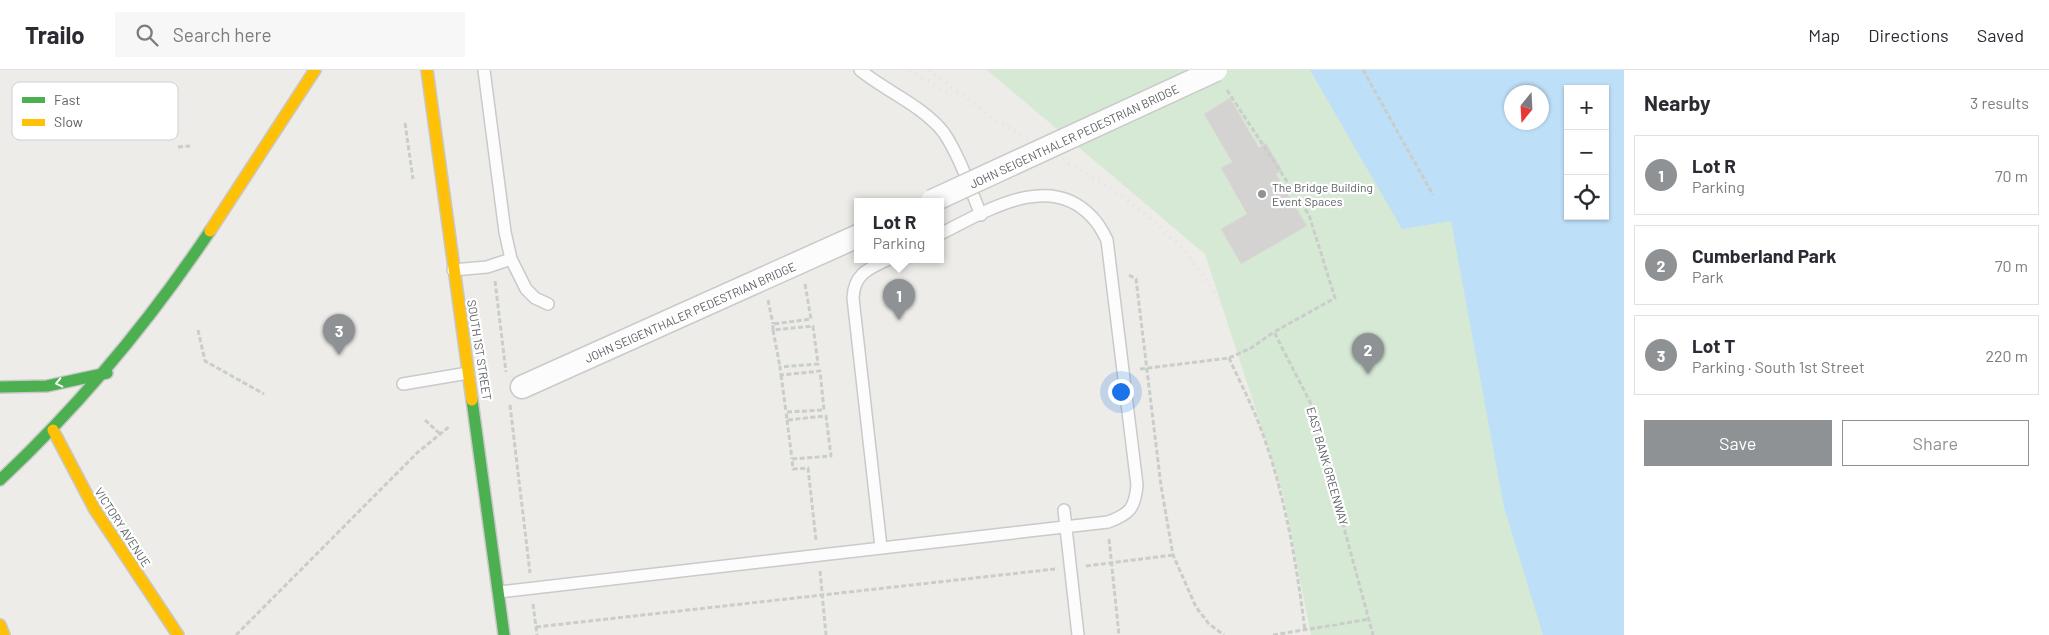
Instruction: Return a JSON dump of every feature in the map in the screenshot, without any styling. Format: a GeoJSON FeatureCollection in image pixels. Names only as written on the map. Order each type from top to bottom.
{"type":"FeatureCollection","features":[{"type":"Feature","properties":{"kind":"street"},"geometry":{"type":"LineString","coordinates":[[0,480],[53,430],[107,373],[149,319],[315,70]]}},
{"type":"Feature","properties":{"kind":"street","name":"SOUTH 1ST STREET"},"geometry":{"type":"LineString","coordinates":[[427,70],[453,270],[475,410],[504,635]]}},
{"type":"Feature","properties":{"kind":"street","name":"JOHN SEIGENTHALER PEDESTRIAN BRIDGE"},"geometry":{"type":"LineString","coordinates":[[939,198],[1220,78]]}},
{"type":"Feature","properties":{"kind":"street","name":"JOHN SEIGENTHALER PEDESTRIAN BRIDGE"},"geometry":{"type":"LineString","coordinates":[[513,387],[854,238]]}},
{"type":"Feature","properties":{"kind":"street"},"geometry":{"type":"LineString","coordinates":[[0,387],[47,386],[107,373]]}},
{"type":"Feature","properties":{"kind":"street","name":"VICTORY AVENUE"},"geometry":{"type":"LineString","coordinates":[[53,430],[72,473],[100,519],[178,635]]}},
{"type":"Feature","properties":{"kind":"street"},"geometry":{"type":"LineString","coordinates":[[0,626],[4,635]]}},
{"type":"Feature","properties":{"kind":"lane"},"geometry":{"type":"LineString","coordinates":[[484,70],[505,232],[511,259],[526,289],[535,298],[548,304]]}},
{"type":"Feature","properties":{"kind":"lane"},"geometry":{"type":"LineString","coordinates":[[860,70],[917,109],[943,132],[981,214]]}},
{"type":"Feature","properties":{"kind":"lane"},"geometry":{"type":"LineString","coordinates":[[499,592],[1108,522],[1124,516],[1135,503],[1137,485],[1112,267],[1107,240],[1092,217],[1076,204],[1054,195],[1028,197],[981,214],[944,232]]}},
{"type":"Feature","properties":{"kind":"lane"},"geometry":{"type":"LineString","coordinates":[[453,270],[493,266],[511,259]]}},
{"type":"Feature","properties":{"kind":"lane"},"geometry":{"type":"LineString","coordinates":[[881,547],[853,298],[854,284],[861,273],[882,263]]}},
{"type":"Feature","properties":{"kind":"lane"},"geometry":{"type":"LineString","coordinates":[[403,384],[469,372]]}},
{"type":"Feature","properties":{"kind":"lane"},"geometry":{"type":"LineString","coordinates":[[1064,510],[1078,635]]}},
{"type":"Feature","properties":{"kind":"path"},"geometry":{"type":"LineString","coordinates":[[1364,70],[1433,195]]}},
{"type":"Feature","properties":{"kind":"path"},"geometry":{"type":"LineString","coordinates":[[1124,370],[1229,358],[1251,348],[1274,332],[1335,298],[1309,215],[1220,78]]}},
{"type":"Feature","properties":{"kind":"path"},"geometry":{"type":"LineString","coordinates":[[178,147],[190,146]]}},
{"type":"Feature","properties":{"kind":"path"},"geometry":{"type":"LineString","coordinates":[[802,261],[810,319],[773,324],[773,330],[780,367],[793,470],[808,468]]}},
{"type":"Feature","properties":{"kind":"path"},"geometry":{"type":"LineString","coordinates":[[493,266],[513,387],[537,635]]}},
{"type":"Feature","properties":{"kind":"path"},"geometry":{"type":"LineString","coordinates":[[1112,267],[1136,278],[1167,528],[1173,555],[1178,571],[1196,607],[1209,624],[1224,635]]}},
{"type":"Feature","properties":{"kind":"path"},"geometry":{"type":"LineString","coordinates":[[773,330],[813,326],[818,364],[780,367]]}},
{"type":"Feature","properties":{"kind":"path"},"geometry":{"type":"LineString","coordinates":[[198,330],[205,361],[264,394]]}},
{"type":"Feature","properties":{"kind":"path","name":"EAST BANK GREENWAY"},"geometry":{"type":"LineString","coordinates":[[1274,332],[1310,402],[1373,635]]}},
{"type":"Feature","properties":{"kind":"path"},"geometry":{"type":"LineString","coordinates":[[1229,358],[1255,414],[1275,474],[1298,577],[1305,630]]}},
{"type":"Feature","properties":{"kind":"path"},"geometry":{"type":"LineString","coordinates":[[781,375],[820,371],[824,410],[786,412]]}},
{"type":"Feature","properties":{"kind":"path"},"geometry":{"type":"LineString","coordinates":[[236,635],[418,452],[439,434],[475,410]]}},
{"type":"Feature","properties":{"kind":"path"},"geometry":{"type":"LineString","coordinates":[[787,420],[826,416],[830,456],[792,459]]}},
{"type":"Feature","properties":{"kind":"path"},"geometry":{"type":"LineString","coordinates":[[425,420],[439,434]]}},
{"type":"Feature","properties":{"kind":"path"},"geometry":{"type":"LineString","coordinates":[[1108,522],[1119,635]]}},
{"type":"Feature","properties":{"kind":"path"},"geometry":{"type":"LineString","coordinates":[[536,627],[1173,555]]}},
{"type":"Feature","properties":{"kind":"path"},"geometry":{"type":"LineString","coordinates":[[1273,635],[1370,619]]}},
{"type":"Feature","properties":{"kind":"green space"},"geometry":{"type":"Polygon","coordinates":[[[987,70],[1331,70],[1451,221],[1563,635],[1311,635],[1283,493],[1205,254],[987,70]]]}},
{"type":"Feature","properties":{"kind":"water"},"geometry":{"type":"Polygon","coordinates":[[[1310,70],[1624,70],[1624,635],[1543,635],[1504,507],[1451,221],[1402,229],[1310,70]]]}},
{"type":"Feature","properties":{"kind":"building","name":"The Bridge Building Event Spaces"},"geometry":{"type":"Polygon","coordinates":[[[1230,98],[1259,148],[1266,143],[1282,170],[1276,174],[1307,226],[1241,264],[1221,229],[1247,214],[1221,168],[1232,162],[1204,114],[1230,98]]]}},
{"type":"Feature","properties":{"kind":"railway"},"geometry":{"type":"LineString","coordinates":[[910,70],[949,94]]}},
{"type":"Feature","properties":{"kind":"railway"},"geometry":{"type":"LineString","coordinates":[[929,70],[991,117],[1114,190],[1147,216],[1182,248],[1204,277],[1251,348],[1280,403],[1301,466],[1338,635]]}},
{"type":"Feature","properties":{"kind":"traffic: fast"},"geometry":{"type":"LineString","coordinates":[[0,480],[58,422],[112,362],[163,298],[210,231]]}},
{"type":"Feature","properties":{"kind":"traffic: fast"},"geometry":{"type":"LineString","coordinates":[[0,387],[47,386],[107,373]]}},
{"type":"Feature","properties":{"kind":"traffic: fast"},"geometry":{"type":"LineString","coordinates":[[472,400],[504,635]]}},
{"type":"Feature","properties":{"kind":"traffic: slow"},"geometry":{"type":"LineString","coordinates":[[210,231],[315,70]]}},
{"type":"Feature","properties":{"kind":"traffic: slow"},"geometry":{"type":"LineString","coordinates":[[427,70],[472,400]]}},
{"type":"Feature","properties":{"kind":"traffic: slow"},"geometry":{"type":"LineString","coordinates":[[53,430],[95,510],[178,635]]}},
{"type":"Feature","properties":{"kind":"traffic: slow"},"geometry":{"type":"LineString","coordinates":[[0,625],[4,635]]}},
{"type":"Feature","properties":{"kind":"place","name":"The Bridge Building Event Spaces"},"geometry":{"type":"Point","coordinates":[1262,194]}},
{"type":"Feature","properties":{"kind":"place","name":"Lot R"},"geometry":{"type":"Point","coordinates":[899,320]}},
{"type":"Feature","properties":{"kind":"place","name":"Lot T"},"geometry":{"type":"Point","coordinates":[339,355]}},
{"type":"Feature","properties":{"kind":"place","name":"Cumberland Park"},"geometry":{"type":"Point","coordinates":[1368,374]}}]}
